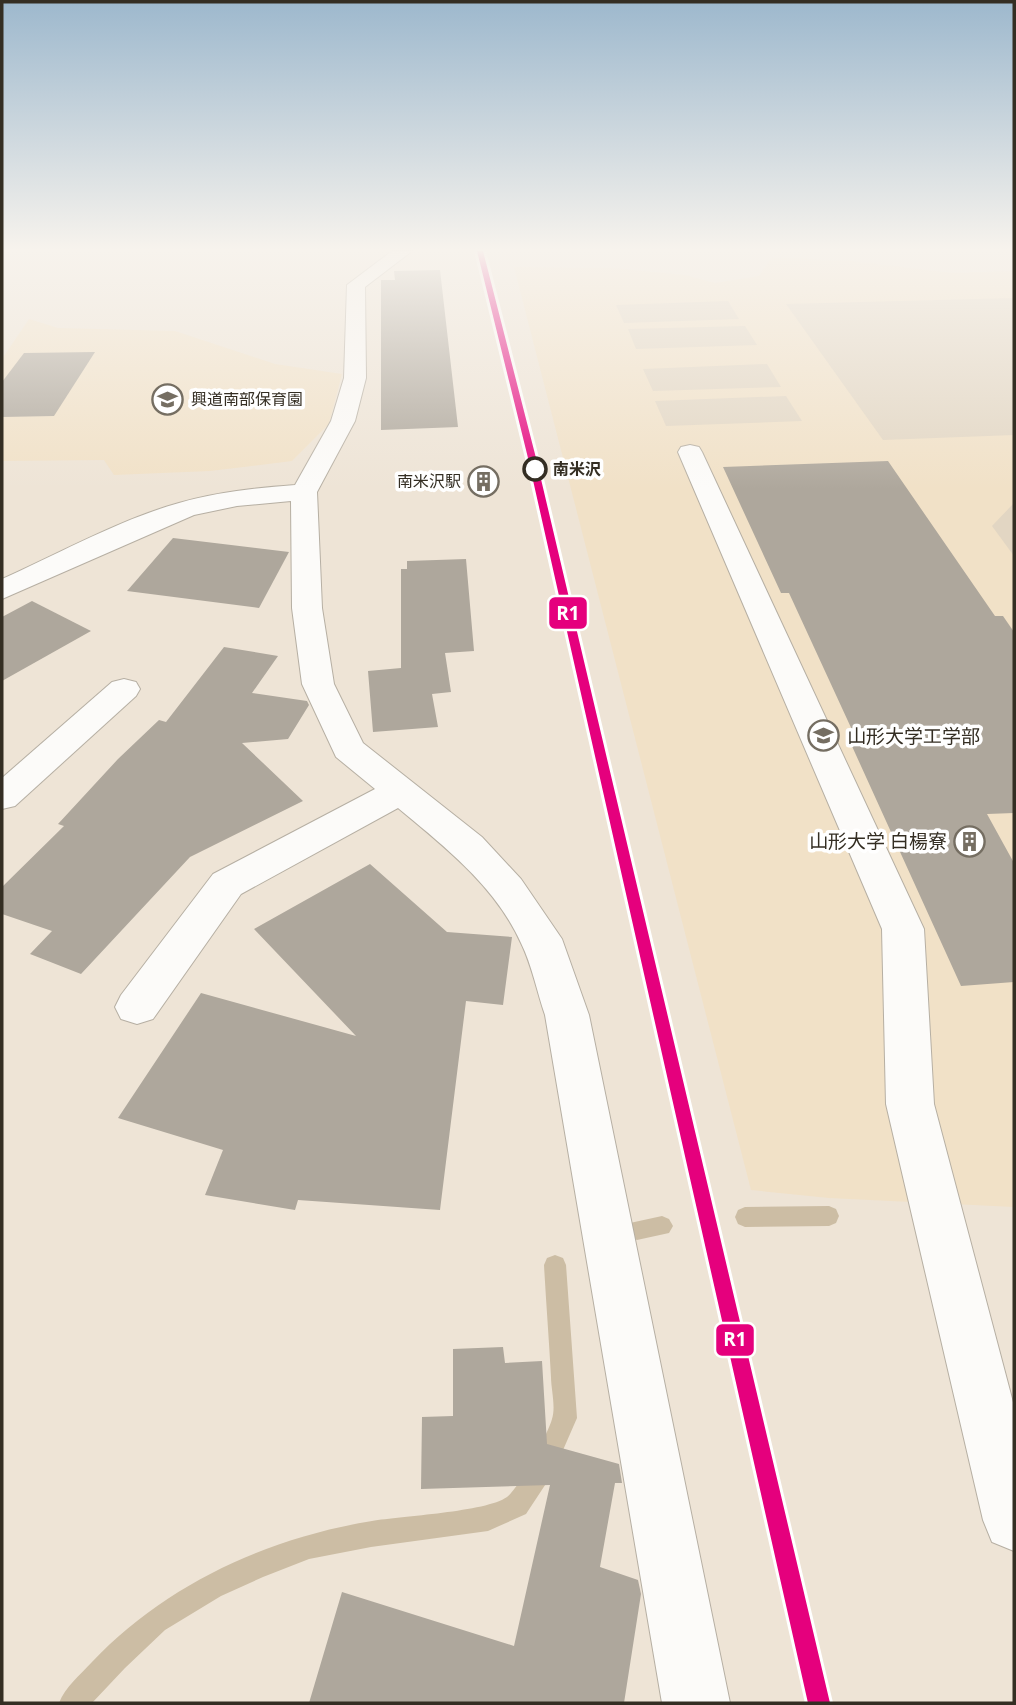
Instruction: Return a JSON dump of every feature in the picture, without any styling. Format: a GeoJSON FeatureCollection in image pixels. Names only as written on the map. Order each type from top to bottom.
{"type":"FeatureCollection","features":[{"type":"Feature","properties":{"kind":"street"},"geometry":{"type":"LineString","coordinates":[[356,331],[355,378],[343,421],[304,492],[307,608],[318,684],[348,749],[468,846],[507,888],[541,939],[567,1014],[696,1703]]}},
{"type":"Feature","properties":{"kind":"street"},"geometry":{"type":"LineString","coordinates":[[690,452],[904,929],[910,1104],[1014,1520]]}},
{"type":"Feature","properties":{"kind":"street"},"geometry":{"type":"LineString","coordinates":[[2,590],[186,509],[237,499],[304,492]]}},
{"type":"Feature","properties":{"kind":"street"},"geometry":{"type":"LineString","coordinates":[[2,797],[124,688]]}},
{"type":"Feature","properties":{"kind":"street"},"geometry":{"type":"LineString","coordinates":[[137,1007],[227,884],[401,791]]}},
{"type":"Feature","properties":{"kind":"shaded area","name":"興道南部保育園"},"geometry":{"type":"Polygon","coordinates":[[[21,331],[175,331],[275,364],[342,374],[329,424],[292,461],[210,471],[114,475],[104,460],[2,461],[2,359],[21,331]]]}},
{"type":"Feature","properties":{"kind":"shaded area","name":"山形大学工学部"},"geometry":{"type":"Polygon","coordinates":[[[530,331],[1014,331],[1014,1207],[829,1198],[751,1190],[530,331]]]}},
{"type":"Feature","properties":{"kind":"shaded area"},"geometry":{"type":"Polygon","coordinates":[[[629,331],[748,331],[757,345],[636,349],[629,331]]]}},
{"type":"Feature","properties":{"kind":"shaded area"},"geometry":{"type":"Polygon","coordinates":[[[805,331],[1014,331],[1014,435],[883,440],[805,331]]]}},
{"type":"Feature","properties":{"kind":"shaded area"},"geometry":{"type":"Polygon","coordinates":[[[767,364],[781,387],[653,391],[643,369],[767,364]]]}},
{"type":"Feature","properties":{"kind":"shaded area"},"geometry":{"type":"Polygon","coordinates":[[[786,396],[802,421],[666,426],[655,401],[786,396]]]}},
{"type":"Feature","properties":{"kind":"shaded area"},"geometry":{"type":"Polygon","coordinates":[[[1014,503],[1014,556],[992,526],[1014,503]]]}},
{"type":"Feature","properties":{"kind":"building"},"geometry":{"type":"Polygon","coordinates":[[[381,331],[447,331],[458,427],[381,430],[381,331]]]}},
{"type":"Feature","properties":{"kind":"building"},"geometry":{"type":"Polygon","coordinates":[[[95,352],[54,416],[2,417],[2,382],[24,353],[95,352]]]}},
{"type":"Feature","properties":{"kind":"building"},"geometry":{"type":"Polygon","coordinates":[[[888,461],[995,616],[1003,616],[1014,632],[1014,813],[987,814],[1014,863],[1014,982],[961,986],[846,733],[853,732],[789,593],[781,593],[723,467],[888,461]]]}},
{"type":"Feature","properties":{"kind":"building"},"geometry":{"type":"Polygon","coordinates":[[[173,538],[289,552],[259,608],[127,591],[173,538]]]}},
{"type":"Feature","properties":{"kind":"building"},"geometry":{"type":"Polygon","coordinates":[[[466,559],[474,651],[445,653],[451,692],[432,694],[438,727],[373,732],[368,671],[401,668],[401,569],[407,569],[407,561],[466,559]]]}},
{"type":"Feature","properties":{"kind":"building"},"geometry":{"type":"Polygon","coordinates":[[[32,601],[91,631],[2,681],[2,617],[32,601]]]}},
{"type":"Feature","properties":{"kind":"building"},"geometry":{"type":"Polygon","coordinates":[[[224,647],[278,656],[252,693],[307,701],[309,705],[288,739],[242,743],[303,801],[190,857],[81,974],[30,954],[52,931],[2,914],[2,887],[64,826],[58,824],[118,759],[159,720],[166,722],[224,647]]]}},
{"type":"Feature","properties":{"kind":"building"},"geometry":{"type":"Polygon","coordinates":[[[370,864],[447,932],[512,937],[503,1005],[466,1001],[440,1210],[298,1200],[295,1210],[205,1195],[223,1150],[118,1118],[201,993],[356,1036],[254,929],[370,864]]]}},
{"type":"Feature","properties":{"kind":"building"},"geometry":{"type":"Polygon","coordinates":[[[503,1347],[505,1363],[542,1361],[547,1444],[619,1464],[622,1483],[615,1483],[600,1567],[638,1580],[641,1594],[624,1703],[309,1703],[342,1592],[514,1646],[550,1485],[421,1489],[422,1417],[453,1416],[453,1349],[503,1347]]]}},
{"type":"Feature","properties":{"kind":"waterway"},"geometry":{"type":"LineString","coordinates":[[745,1217],[829,1216]]}},
{"type":"Feature","properties":{"kind":"waterway"},"geometry":{"type":"LineString","coordinates":[[637,1230],[662,1226]]}},
{"type":"Feature","properties":{"kind":"waterway"},"geometry":{"type":"LineString","coordinates":[[73,1703],[115,1658],[156,1621],[212,1587],[257,1566],[309,1546],[371,1534],[488,1518],[517,1505],[544,1464],[565,1418],[555,1265]]}},
{"type":"Feature","properties":{"kind":"transit line","name":"R1"},"geometry":{"type":"LineString","coordinates":[[500,331],[532,458],[819,1703]]}},
{"type":"Feature","properties":{"kind":"place","name":"興道南部保育園"},"geometry":{"type":"Point","coordinates":[168,399]}},
{"type":"Feature","properties":{"kind":"place","name":"南米沢"},"geometry":{"type":"Point","coordinates":[535,469]}},
{"type":"Feature","properties":{"kind":"place","name":"南米沢駅"},"geometry":{"type":"Point","coordinates":[484,481]}},
{"type":"Feature","properties":{"kind":"place","name":"山形大学工学部"},"geometry":{"type":"Point","coordinates":[824,736]}},
{"type":"Feature","properties":{"kind":"place","name":"山形大学 白楊寮"},"geometry":{"type":"Point","coordinates":[970,841]}}]}
